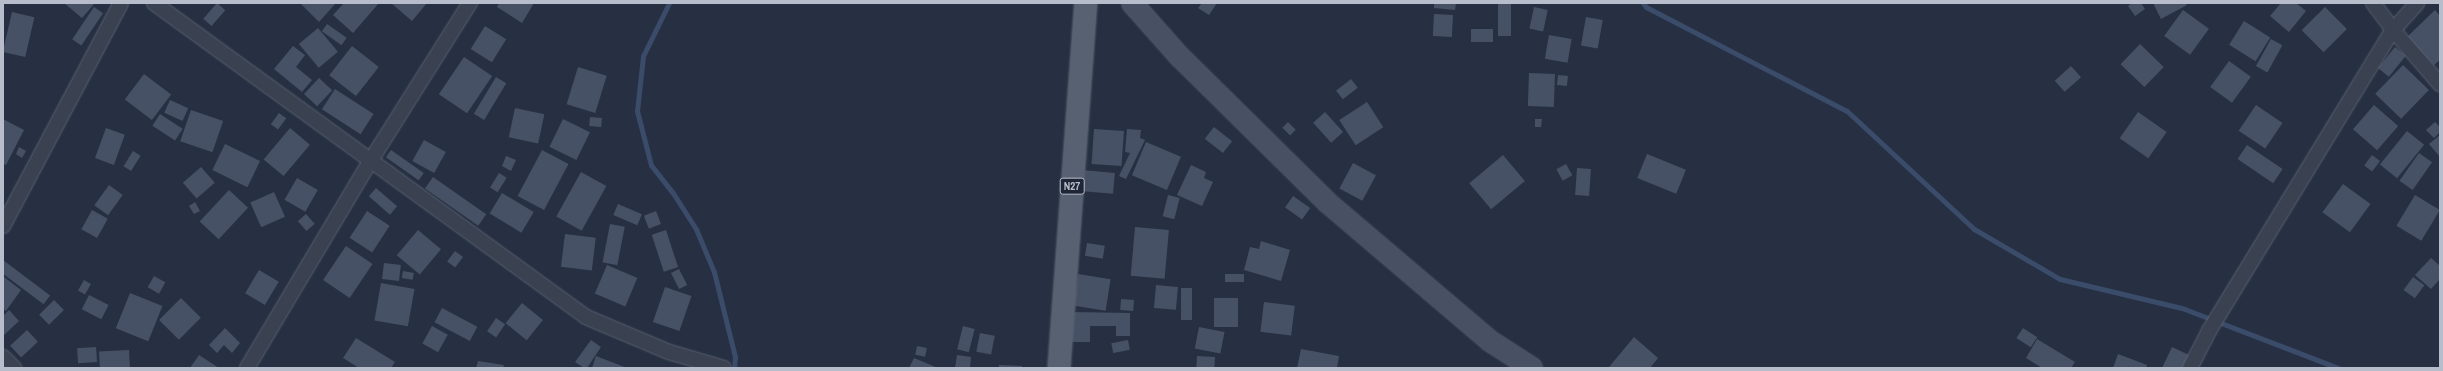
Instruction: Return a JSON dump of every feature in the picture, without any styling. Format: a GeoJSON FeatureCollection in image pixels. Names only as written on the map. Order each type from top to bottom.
{"type":"FeatureCollection","features":[{"type":"Feature","properties":{"kind":"main road","name":"N27"},"geometry":{"type":"LineString","coordinates":[[1059,368],[1086,3]]}},
{"type":"Feature","properties":{"kind":"street"},"geometry":{"type":"LineString","coordinates":[[3,226],[121,3]]}},
{"type":"Feature","properties":{"kind":"street"},"geometry":{"type":"LineString","coordinates":[[154,3],[586,317],[669,352],[724,368]]}},
{"type":"Feature","properties":{"kind":"street"},"geometry":{"type":"LineString","coordinates":[[247,368],[371,160],[470,3]]}},
{"type":"Feature","properties":{"kind":"street"},"geometry":{"type":"LineString","coordinates":[[1132,3],[1180,57],[1328,203],[1490,341],[1532,368]]}},
{"type":"Feature","properties":{"kind":"street"},"geometry":{"type":"LineString","coordinates":[[2373,3],[2393,30],[2440,84]]}},
{"type":"Feature","properties":{"kind":"street"},"geometry":{"type":"LineString","coordinates":[[2190,368],[2209,331],[2227,304],[2393,30],[2418,3]]}},
{"type":"Feature","properties":{"kind":"street"},"geometry":{"type":"LineString","coordinates":[[3,357],[14,368]]}},
{"type":"Feature","properties":{"kind":"building"},"geometry":{"type":"Polygon","coordinates":[[[64,3],[95,3],[82,18],[64,3]]]}},
{"type":"Feature","properties":{"kind":"building"},"geometry":{"type":"Polygon","coordinates":[[[217,3],[225,10],[212,26],[203,19],[217,3]]]}},
{"type":"Feature","properties":{"kind":"building"},"geometry":{"type":"Polygon","coordinates":[[[300,3],[336,3],[319,22],[300,3]]]}},
{"type":"Feature","properties":{"kind":"building"},"geometry":{"type":"Polygon","coordinates":[[[344,3],[379,3],[353,33],[333,15],[344,3]]]}},
{"type":"Feature","properties":{"kind":"building"},"geometry":{"type":"Polygon","coordinates":[[[391,3],[427,3],[412,21],[391,3]]]}},
{"type":"Feature","properties":{"kind":"building"},"geometry":{"type":"Polygon","coordinates":[[[499,3],[534,3],[522,23],[497,7],[499,3]]]}},
{"type":"Feature","properties":{"kind":"building"},"geometry":{"type":"Polygon","coordinates":[[[1202,3],[1217,3],[1209,15],[1198,8],[1202,3]]]}},
{"type":"Feature","properties":{"kind":"building"},"geometry":{"type":"Polygon","coordinates":[[[1434,3],[1456,3],[1455,10],[1434,8],[1434,3]]]}},
{"type":"Feature","properties":{"kind":"building"},"geometry":{"type":"Polygon","coordinates":[[[1498,3],[1511,3],[1511,36],[1498,36],[1498,3]]]}},
{"type":"Feature","properties":{"kind":"building"},"geometry":{"type":"Polygon","coordinates":[[[2132,3],[2141,3],[2145,9],[2135,16],[2128,6],[2132,3]]]}},
{"type":"Feature","properties":{"kind":"building"},"geometry":{"type":"Polygon","coordinates":[[[2153,3],[2185,3],[2187,5],[2161,19],[2153,3]]]}},
{"type":"Feature","properties":{"kind":"building"},"geometry":{"type":"Polygon","coordinates":[[[2281,3],[2296,3],[2306,11],[2289,32],[2270,16],[2281,3]]]}},
{"type":"Feature","properties":{"kind":"building"},"geometry":{"type":"Polygon","coordinates":[[[94,7],[103,13],[81,45],[72,39],[94,7]]]}},
{"type":"Feature","properties":{"kind":"building"},"geometry":{"type":"Polygon","coordinates":[[[1534,7],[1548,10],[1543,31],[1529,29],[1534,7]]]}},
{"type":"Feature","properties":{"kind":"building"},"geometry":{"type":"Polygon","coordinates":[[[2325,7],[2347,29],[2324,52],[2302,30],[2325,7]]]}},
{"type":"Feature","properties":{"kind":"building"},"geometry":{"type":"Polygon","coordinates":[[[2183,10],[2209,29],[2190,55],[2164,36],[2183,10]]]}},
{"type":"Feature","properties":{"kind":"building"},"geometry":{"type":"Polygon","coordinates":[[[2435,10],[2440,16],[2440,60],[2434,65],[2407,37],[2435,10]]]}},
{"type":"Feature","properties":{"kind":"building"},"geometry":{"type":"Polygon","coordinates":[[[12,12],[34,17],[25,57],[3,52],[12,12]]]}},
{"type":"Feature","properties":{"kind":"building"},"geometry":{"type":"Polygon","coordinates":[[[1434,14],[1453,15],[1452,37],[1433,36],[1434,14]]]}},
{"type":"Feature","properties":{"kind":"building"},"geometry":{"type":"Polygon","coordinates":[[[1586,17],[1603,20],[1598,49],[1581,46],[1586,17]]]}},
{"type":"Feature","properties":{"kind":"building"},"geometry":{"type":"Polygon","coordinates":[[[2244,21],[2270,37],[2255,61],[2229,45],[2244,21]]]}},
{"type":"Feature","properties":{"kind":"building"},"geometry":{"type":"Polygon","coordinates":[[[327,24],[347,38],[341,45],[322,31],[327,24]]]}},
{"type":"Feature","properties":{"kind":"building"},"geometry":{"type":"Polygon","coordinates":[[[485,26],[506,39],[492,62],[471,49],[485,26]]]}},
{"type":"Feature","properties":{"kind":"building"},"geometry":{"type":"Polygon","coordinates":[[[318,28],[338,52],[319,68],[299,44],[318,28]]]}},
{"type":"Feature","properties":{"kind":"building"},"geometry":{"type":"Polygon","coordinates":[[[1471,29],[1493,29],[1493,42],[1471,42],[1471,29]]]}},
{"type":"Feature","properties":{"kind":"building"},"geometry":{"type":"Polygon","coordinates":[[[1549,35],[1572,39],[1567,63],[1545,59],[1549,35]]]}},
{"type":"Feature","properties":{"kind":"building"},"geometry":{"type":"Polygon","coordinates":[[[2271,39],[2282,45],[2267,72],[2256,66],[2271,39]]]}},
{"type":"Feature","properties":{"kind":"building"},"geometry":{"type":"Polygon","coordinates":[[[2140,44],[2164,67],[2144,87],[2121,64],[2140,44]]]}},
{"type":"Feature","properties":{"kind":"building"},"geometry":{"type":"Polygon","coordinates":[[[293,46],[305,55],[296,67],[312,80],[302,92],[274,69],[293,46]]]}},
{"type":"Feature","properties":{"kind":"building"},"geometry":{"type":"Polygon","coordinates":[[[352,46],[379,67],[356,96],[329,75],[352,46]]]}},
{"type":"Feature","properties":{"kind":"building"},"geometry":{"type":"Polygon","coordinates":[[[2395,47],[2406,56],[2389,77],[2378,68],[2395,47]]]}},
{"type":"Feature","properties":{"kind":"building"},"geometry":{"type":"Polygon","coordinates":[[[464,57],[492,76],[467,113],[439,94],[464,57]]]}},
{"type":"Feature","properties":{"kind":"building"},"geometry":{"type":"Polygon","coordinates":[[[2229,61],[2251,77],[2232,103],[2210,87],[2229,61]]]}},
{"type":"Feature","properties":{"kind":"building"},"geometry":{"type":"Polygon","coordinates":[[[2403,65],[2429,90],[2401,119],[2375,94],[2403,65]]]}},
{"type":"Feature","properties":{"kind":"building"},"geometry":{"type":"Polygon","coordinates":[[[2071,66],[2081,77],[2065,92],[2055,81],[2071,66]]]}},
{"type":"Feature","properties":{"kind":"building"},"geometry":{"type":"Polygon","coordinates":[[[578,67],[607,76],[595,113],[567,104],[578,67]]]}},
{"type":"Feature","properties":{"kind":"building"},"geometry":{"type":"Polygon","coordinates":[[[1529,73],[1555,74],[1554,107],[1528,106],[1529,73]]]}},
{"type":"Feature","properties":{"kind":"building"},"geometry":{"type":"Polygon","coordinates":[[[144,74],[171,94],[152,120],[125,100],[144,74]]]}},
{"type":"Feature","properties":{"kind":"building"},"geometry":{"type":"Polygon","coordinates":[[[1558,75],[1568,76],[1567,86],[1557,85],[1558,75]]]}},
{"type":"Feature","properties":{"kind":"building"},"geometry":{"type":"Polygon","coordinates":[[[496,77],[506,83],[484,120],[474,114],[496,77]]]}},
{"type":"Feature","properties":{"kind":"building"},"geometry":{"type":"Polygon","coordinates":[[[319,78],[332,90],[317,106],[304,94],[319,78]]]}},
{"type":"Feature","properties":{"kind":"building"},"geometry":{"type":"Polygon","coordinates":[[[1351,79],[1358,88],[1343,99],[1336,91],[1351,79]]]}},
{"type":"Feature","properties":{"kind":"building"},"geometry":{"type":"Polygon","coordinates":[[[335,89],[374,114],[361,134],[322,109],[335,89]]]}},
{"type":"Feature","properties":{"kind":"building"},"geometry":{"type":"Polygon","coordinates":[[[170,100],[188,108],[183,121],[164,113],[170,100]]]}},
{"type":"Feature","properties":{"kind":"building"},"geometry":{"type":"Polygon","coordinates":[[[1367,102],[1383,127],[1356,145],[1339,120],[1367,102]]]}},
{"type":"Feature","properties":{"kind":"building"},"geometry":{"type":"Polygon","coordinates":[[[2256,105],[2283,123],[2265,149],[2239,131],[2256,105]]]}},
{"type":"Feature","properties":{"kind":"building"},"geometry":{"type":"Polygon","coordinates":[[[2374,105],[2398,126],[2377,150],[2353,129],[2374,105]]]}},
{"type":"Feature","properties":{"kind":"building"},"geometry":{"type":"Polygon","coordinates":[[[515,108],[544,114],[538,144],[509,137],[515,108]]]}},
{"type":"Feature","properties":{"kind":"building"},"geometry":{"type":"Polygon","coordinates":[[[191,110],[223,121],[212,152],[180,141],[191,110]]]}},
{"type":"Feature","properties":{"kind":"building"},"geometry":{"type":"Polygon","coordinates":[[[1325,112],[1343,132],[1331,143],[1313,123],[1325,112]]]}},
{"type":"Feature","properties":{"kind":"building"},"geometry":{"type":"Polygon","coordinates":[[[2138,112],[2167,132],[2148,158],[2120,138],[2138,112]]]}},
{"type":"Feature","properties":{"kind":"building"},"geometry":{"type":"Polygon","coordinates":[[[279,113],[286,118],[278,130],[271,124],[279,113]]]}},
{"type":"Feature","properties":{"kind":"building"},"geometry":{"type":"Polygon","coordinates":[[[160,114],[183,129],[175,140],[152,126],[160,114]]]}},
{"type":"Feature","properties":{"kind":"building"},"geometry":{"type":"Polygon","coordinates":[[[590,117],[602,118],[601,127],[589,126],[590,117]]]}},
{"type":"Feature","properties":{"kind":"building"},"geometry":{"type":"Polygon","coordinates":[[[3,119],[24,130],[6,165],[3,164],[3,119]]]}},
{"type":"Feature","properties":{"kind":"building"},"geometry":{"type":"Polygon","coordinates":[[[563,119],[590,132],[576,160],[549,147],[563,119]]]}},
{"type":"Feature","properties":{"kind":"building"},"geometry":{"type":"Polygon","coordinates":[[[1535,119],[1542,119],[1541,127],[1535,127],[1535,119]]]}},
{"type":"Feature","properties":{"kind":"building"},"geometry":{"type":"Polygon","coordinates":[[[1288,122],[1296,130],[1290,135],[1282,128],[1288,122]]]}},
{"type":"Feature","properties":{"kind":"building"},"geometry":{"type":"Polygon","coordinates":[[[2435,122],[2440,127],[2440,132],[2434,138],[2426,130],[2435,122]]]}},
{"type":"Feature","properties":{"kind":"building"},"geometry":{"type":"Polygon","coordinates":[[[1214,127],[1232,141],[1223,153],[1205,139],[1214,127]]]}},
{"type":"Feature","properties":{"kind":"building"},"geometry":{"type":"Polygon","coordinates":[[[106,128],[125,135],[114,165],[95,158],[106,128]]]}},
{"type":"Feature","properties":{"kind":"building"},"geometry":{"type":"Polygon","coordinates":[[[290,128],[310,145],[284,176],[264,159],[290,128]]]}},
{"type":"Feature","properties":{"kind":"building"},"geometry":{"type":"Polygon","coordinates":[[[1094,129],[1124,131],[1121,166],[1092,164],[1094,129]]]}},
{"type":"Feature","properties":{"kind":"building"},"geometry":{"type":"Polygon","coordinates":[[[1127,129],[1141,130],[1140,138],[1145,140],[1126,179],[1119,176],[1130,153],[1125,152],[1127,129]]]}},
{"type":"Feature","properties":{"kind":"building"},"geometry":{"type":"Polygon","coordinates":[[[2407,131],[2424,145],[2397,178],[2380,164],[2407,131]]]}},
{"type":"Feature","properties":{"kind":"building"},"geometry":{"type":"Polygon","coordinates":[[[2440,135],[2440,157],[2429,144],[2440,135]]]}},
{"type":"Feature","properties":{"kind":"building"},"geometry":{"type":"Polygon","coordinates":[[[424,140],[446,152],[434,173],[412,161],[424,140]]]}},
{"type":"Feature","properties":{"kind":"building"},"geometry":{"type":"Polygon","coordinates":[[[1146,142],[1181,157],[1167,190],[1132,175],[1146,142]]]}},
{"type":"Feature","properties":{"kind":"building"},"geometry":{"type":"Polygon","coordinates":[[[225,144],[260,161],[247,187],[212,170],[225,144]]]}},
{"type":"Feature","properties":{"kind":"building"},"geometry":{"type":"Polygon","coordinates":[[[2247,145],[2283,169],[2273,183],[2237,159],[2247,145]]]}},
{"type":"Feature","properties":{"kind":"building"},"geometry":{"type":"Polygon","coordinates":[[[19,147],[26,151],[22,158],[16,154],[19,147]]]}},
{"type":"Feature","properties":{"kind":"building"},"geometry":{"type":"Polygon","coordinates":[[[391,150],[424,173],[419,180],[386,157],[391,150]]]}},
{"type":"Feature","properties":{"kind":"building"},"geometry":{"type":"Polygon","coordinates":[[[542,150],[568,164],[544,210],[518,196],[542,150]]]}},
{"type":"Feature","properties":{"kind":"building"},"geometry":{"type":"Polygon","coordinates":[[[133,151],[141,156],[131,171],[123,166],[133,151]]]}},
{"type":"Feature","properties":{"kind":"building"},"geometry":{"type":"Polygon","coordinates":[[[2419,153],[2432,162],[2413,190],[2399,181],[2419,153]]]}},
{"type":"Feature","properties":{"kind":"building"},"geometry":{"type":"Polygon","coordinates":[[[1647,154],[1686,170],[1676,194],[1637,178],[1647,154]]]}},
{"type":"Feature","properties":{"kind":"building"},"geometry":{"type":"Polygon","coordinates":[[[1503,155],[1525,181],[1491,209],[1469,183],[1503,155]]]}},
{"type":"Feature","properties":{"kind":"building"},"geometry":{"type":"Polygon","coordinates":[[[2372,155],[2380,161],[2372,171],[2364,165],[2372,155]]]}},
{"type":"Feature","properties":{"kind":"building"},"geometry":{"type":"Polygon","coordinates":[[[506,156],[516,160],[511,171],[502,166],[506,156]]]}},
{"type":"Feature","properties":{"kind":"building"},"geometry":{"type":"Polygon","coordinates":[[[1353,163],[1376,175],[1362,201],[1339,189],[1353,163]]]}},
{"type":"Feature","properties":{"kind":"building"},"geometry":{"type":"Polygon","coordinates":[[[1566,164],[1572,175],[1563,181],[1556,169],[1566,164]]]}},
{"type":"Feature","properties":{"kind":"building"},"geometry":{"type":"Polygon","coordinates":[[[1191,165],[1206,172],[1204,178],[1213,182],[1202,206],[1177,195],[1191,165]]]}},
{"type":"Feature","properties":{"kind":"building"},"geometry":{"type":"Polygon","coordinates":[[[201,167],[215,183],[197,199],[183,183],[201,167]]]}},
{"type":"Feature","properties":{"kind":"building"},"geometry":{"type":"Polygon","coordinates":[[[1577,168],[1591,169],[1589,196],[1575,195],[1577,168]]]}},
{"type":"Feature","properties":{"kind":"building"},"geometry":{"type":"Polygon","coordinates":[[[1082,170],[1115,173],[1113,194],[1080,191],[1082,170]]]}},
{"type":"Feature","properties":{"kind":"building"},"geometry":{"type":"Polygon","coordinates":[[[581,172],[606,186],[582,231],[556,217],[581,172]]]}},
{"type":"Feature","properties":{"kind":"building"},"geometry":{"type":"Polygon","coordinates":[[[499,173],[507,178],[498,192],[490,187],[499,173]]]}},
{"type":"Feature","properties":{"kind":"building"},"geometry":{"type":"Polygon","coordinates":[[[433,177],[486,214],[478,226],[425,188],[433,177]]]}},
{"type":"Feature","properties":{"kind":"building"},"geometry":{"type":"Polygon","coordinates":[[[297,178],[318,190],[305,212],[284,200],[297,178]]]}},
{"type":"Feature","properties":{"kind":"building"},"geometry":{"type":"Polygon","coordinates":[[[2343,184],[2371,204],[2350,232],[2322,212],[2343,184]]]}},
{"type":"Feature","properties":{"kind":"building"},"geometry":{"type":"Polygon","coordinates":[[[109,185],[123,195],[108,215],[94,205],[109,185]]]}},
{"type":"Feature","properties":{"kind":"building"},"geometry":{"type":"Polygon","coordinates":[[[376,188],[397,206],[390,215],[369,196],[376,188]]]}},
{"type":"Feature","properties":{"kind":"building"},"geometry":{"type":"Polygon","coordinates":[[[229,190],[248,208],[219,239],[200,221],[229,190]]]}},
{"type":"Feature","properties":{"kind":"building"},"geometry":{"type":"Polygon","coordinates":[[[274,192],[285,217],[261,227],[250,203],[274,192]]]}},
{"type":"Feature","properties":{"kind":"building"},"geometry":{"type":"Polygon","coordinates":[[[502,193],[534,212],[521,233],[490,214],[502,193]]]}},
{"type":"Feature","properties":{"kind":"building"},"geometry":{"type":"Polygon","coordinates":[[[1168,195],[1180,198],[1174,219],[1163,216],[1168,195]]]}},
{"type":"Feature","properties":{"kind":"building"},"geometry":{"type":"Polygon","coordinates":[[[2415,195],[2440,210],[2421,241],[2396,226],[2415,195]]]}},
{"type":"Feature","properties":{"kind":"building"},"geometry":{"type":"Polygon","coordinates":[[[1293,196],[1310,208],[1302,220],[1285,207],[1293,196]]]}},
{"type":"Feature","properties":{"kind":"building"},"geometry":{"type":"Polygon","coordinates":[[[195,202],[200,211],[194,214],[189,206],[195,202]]]}},
{"type":"Feature","properties":{"kind":"building"},"geometry":{"type":"Polygon","coordinates":[[[618,204],[642,214],[637,225],[613,215],[618,204]]]}},
{"type":"Feature","properties":{"kind":"building"},"geometry":{"type":"Polygon","coordinates":[[[92,210],[108,219],[97,238],[81,229],[92,210]]]}},
{"type":"Feature","properties":{"kind":"building"},"geometry":{"type":"Polygon","coordinates":[[[367,211],[390,226],[372,253],[350,238],[367,211]]]}},
{"type":"Feature","properties":{"kind":"building"},"geometry":{"type":"Polygon","coordinates":[[[656,211],[661,224],[649,229],[644,216],[656,211]]]}},
{"type":"Feature","properties":{"kind":"building"},"geometry":{"type":"Polygon","coordinates":[[[306,214],[315,224],[307,231],[298,221],[306,214]]]}},
{"type":"Feature","properties":{"kind":"building"},"geometry":{"type":"Polygon","coordinates":[[[610,224],[625,227],[617,265],[603,262],[610,224]]]}},
{"type":"Feature","properties":{"kind":"building"},"geometry":{"type":"Polygon","coordinates":[[[1135,227],[1169,230],[1165,279],[1131,276],[1135,227]]]}},
{"type":"Feature","properties":{"kind":"building"},"geometry":{"type":"Polygon","coordinates":[[[418,230],[441,249],[420,275],[397,255],[418,230]]]}},
{"type":"Feature","properties":{"kind":"building"},"geometry":{"type":"Polygon","coordinates":[[[666,230],[678,267],[664,272],[652,235],[666,230]]]}},
{"type":"Feature","properties":{"kind":"building"},"geometry":{"type":"Polygon","coordinates":[[[565,234],[596,238],[592,271],[561,267],[565,234]]]}},
{"type":"Feature","properties":{"kind":"building"},"geometry":{"type":"Polygon","coordinates":[[[1261,241],[1290,250],[1281,281],[1244,270],[1250,247],[1259,249],[1261,241]]]}},
{"type":"Feature","properties":{"kind":"building"},"geometry":{"type":"Polygon","coordinates":[[[1087,243],[1105,246],[1103,259],[1085,256],[1087,243]]]}},
{"type":"Feature","properties":{"kind":"building"},"geometry":{"type":"Polygon","coordinates":[[[346,246],[373,264],[350,298],[323,280],[346,246]]]}},
{"type":"Feature","properties":{"kind":"building"},"geometry":{"type":"Polygon","coordinates":[[[455,251],[463,257],[455,267],[447,261],[455,251]]]}},
{"type":"Feature","properties":{"kind":"building"},"geometry":{"type":"Polygon","coordinates":[[[2431,258],[2440,266],[2440,279],[2431,289],[2415,275],[2431,258]]]}},
{"type":"Feature","properties":{"kind":"building"},"geometry":{"type":"Polygon","coordinates":[[[3,260],[50,296],[43,304],[3,274],[3,260]]]}},
{"type":"Feature","properties":{"kind":"building"},"geometry":{"type":"Polygon","coordinates":[[[384,263],[401,265],[399,281],[382,279],[384,263]]]}},
{"type":"Feature","properties":{"kind":"building"},"geometry":{"type":"Polygon","coordinates":[[[607,265],[637,278],[625,306],[595,294],[607,265]]]}},
{"type":"Feature","properties":{"kind":"building"},"geometry":{"type":"Polygon","coordinates":[[[679,269],[687,285],[679,289],[671,273],[679,269]]]}},
{"type":"Feature","properties":{"kind":"building"},"geometry":{"type":"Polygon","coordinates":[[[259,270],[279,282],[265,305],[245,293],[259,270]]]}},
{"type":"Feature","properties":{"kind":"building"},"geometry":{"type":"Polygon","coordinates":[[[403,271],[414,273],[413,280],[402,278],[403,271]]]}},
{"type":"Feature","properties":{"kind":"building"},"geometry":{"type":"Polygon","coordinates":[[[1078,274],[1111,279],[1106,311],[1073,306],[1078,274]]]}},
{"type":"Feature","properties":{"kind":"building"},"geometry":{"type":"Polygon","coordinates":[[[1225,274],[1244,274],[1244,282],[1225,282],[1225,274]]]}},
{"type":"Feature","properties":{"kind":"building"},"geometry":{"type":"Polygon","coordinates":[[[154,276],[165,282],[159,294],[148,287],[154,276]]]}},
{"type":"Feature","properties":{"kind":"building"},"geometry":{"type":"Polygon","coordinates":[[[4,277],[21,290],[6,311],[3,309],[4,277]]]}},
{"type":"Feature","properties":{"kind":"building"},"geometry":{"type":"Polygon","coordinates":[[[2413,277],[2424,285],[2415,298],[2404,290],[2413,277]]]}},
{"type":"Feature","properties":{"kind":"building"},"geometry":{"type":"Polygon","coordinates":[[[84,280],[91,284],[85,294],[78,290],[84,280]]]}},
{"type":"Feature","properties":{"kind":"building"},"geometry":{"type":"Polygon","coordinates":[[[381,283],[414,289],[408,326],[374,320],[381,283]]]}},
{"type":"Feature","properties":{"kind":"building"},"geometry":{"type":"Polygon","coordinates":[[[1156,285],[1178,287],[1176,310],[1154,308],[1156,285]]]}},
{"type":"Feature","properties":{"kind":"building"},"geometry":{"type":"Polygon","coordinates":[[[665,287],[691,296],[679,331],[653,322],[665,287]]]}},
{"type":"Feature","properties":{"kind":"building"},"geometry":{"type":"Polygon","coordinates":[[[1181,288],[1192,288],[1192,320],[1181,320],[1181,288]]]}},
{"type":"Feature","properties":{"kind":"building"},"geometry":{"type":"Polygon","coordinates":[[[130,293],[162,306],[148,341],[116,328],[130,293]]]}},
{"type":"Feature","properties":{"kind":"building"},"geometry":{"type":"Polygon","coordinates":[[[89,295],[109,305],[101,319],[82,309],[89,295]]]}},
{"type":"Feature","properties":{"kind":"building"},"geometry":{"type":"Polygon","coordinates":[[[181,298],[201,318],[179,340],[159,320],[181,298]]]}},
{"type":"Feature","properties":{"kind":"building"},"geometry":{"type":"Polygon","coordinates":[[[1214,298],[1238,298],[1238,327],[1214,327],[1214,298]]]}},
{"type":"Feature","properties":{"kind":"building"},"geometry":{"type":"Polygon","coordinates":[[[1121,299],[1134,300],[1133,311],[1120,310],[1121,299]]]}},
{"type":"Feature","properties":{"kind":"building"},"geometry":{"type":"Polygon","coordinates":[[[54,300],[64,310],[49,325],[39,315],[54,300]]]}},
{"type":"Feature","properties":{"kind":"building"},"geometry":{"type":"Polygon","coordinates":[[[1264,302],[1295,306],[1291,336],[1260,332],[1264,302]]]}},
{"type":"Feature","properties":{"kind":"building"},"geometry":{"type":"Polygon","coordinates":[[[522,303],[543,320],[527,340],[506,323],[522,303]]]}},
{"type":"Feature","properties":{"kind":"building"},"geometry":{"type":"Polygon","coordinates":[[[442,308],[477,327],[470,341],[434,322],[442,308]]]}},
{"type":"Feature","properties":{"kind":"building"},"geometry":{"type":"Polygon","coordinates":[[[9,310],[19,321],[4,335],[3,314],[4,315],[9,310]]]}},
{"type":"Feature","properties":{"kind":"building"},"geometry":{"type":"Polygon","coordinates":[[[1071,312],[1130,313],[1130,336],[1116,336],[1116,326],[1090,326],[1090,342],[1071,342],[1071,312]]]}},
{"type":"Feature","properties":{"kind":"building"},"geometry":{"type":"Polygon","coordinates":[[[496,318],[505,324],[496,337],[487,331],[496,318]]]}},
{"type":"Feature","properties":{"kind":"building"},"geometry":{"type":"Polygon","coordinates":[[[432,326],[448,335],[438,352],[422,343],[432,326]]]}},
{"type":"Feature","properties":{"kind":"building"},"geometry":{"type":"Polygon","coordinates":[[[963,326],[975,329],[969,352],[957,349],[963,326]]]}},
{"type":"Feature","properties":{"kind":"building"},"geometry":{"type":"Polygon","coordinates":[[[1199,327],[1225,332],[1220,354],[1195,349],[1199,327]]]}},
{"type":"Feature","properties":{"kind":"building"},"geometry":{"type":"Polygon","coordinates":[[[225,328],[240,343],[232,353],[224,345],[217,353],[209,345],[225,328]]]}},
{"type":"Feature","properties":{"kind":"building"},"geometry":{"type":"Polygon","coordinates":[[[2023,328],[2037,337],[2031,347],[2016,338],[2023,328]]]}},
{"type":"Feature","properties":{"kind":"building"},"geometry":{"type":"Polygon","coordinates":[[[27,330],[38,342],[21,357],[10,346],[27,330]]]}},
{"type":"Feature","properties":{"kind":"building"},"geometry":{"type":"Polygon","coordinates":[[[980,333],[995,336],[991,355],[976,352],[980,333]]]}},
{"type":"Feature","properties":{"kind":"building"},"geometry":{"type":"Polygon","coordinates":[[[1634,337],[1658,358],[1650,368],[1609,367],[1634,337]]]}},
{"type":"Feature","properties":{"kind":"building"},"geometry":{"type":"Polygon","coordinates":[[[356,338],[395,362],[391,368],[359,368],[343,358],[356,338]]]}},
{"type":"Feature","properties":{"kind":"building"},"geometry":{"type":"Polygon","coordinates":[[[2037,339],[2075,362],[2071,368],[2042,368],[2026,358],[2037,339]]]}},
{"type":"Feature","properties":{"kind":"building"},"geometry":{"type":"Polygon","coordinates":[[[591,340],[601,347],[587,368],[584,368],[575,362],[591,340]]]}},
{"type":"Feature","properties":{"kind":"building"},"geometry":{"type":"Polygon","coordinates":[[[1128,340],[1130,350],[1113,353],[1111,343],[1128,340]]]}},
{"type":"Feature","properties":{"kind":"building"},"geometry":{"type":"Polygon","coordinates":[[[917,346],[927,348],[925,357],[915,355],[917,346]]]}},
{"type":"Feature","properties":{"kind":"building"},"geometry":{"type":"Polygon","coordinates":[[[96,347],[97,362],[78,363],[77,348],[96,347]]]}},
{"type":"Feature","properties":{"kind":"building"},"geometry":{"type":"Polygon","coordinates":[[[2172,347],[2189,355],[2183,368],[2162,368],[2172,347]]]}},
{"type":"Feature","properties":{"kind":"building"},"geometry":{"type":"Polygon","coordinates":[[[1301,349],[1339,356],[1337,368],[1297,368],[1301,349]]]}},
{"type":"Feature","properties":{"kind":"building"},"geometry":{"type":"Polygon","coordinates":[[[129,350],[130,368],[100,368],[99,352],[129,350]]]}},
{"type":"Feature","properties":{"kind":"building"},"geometry":{"type":"Polygon","coordinates":[[[2118,354],[2147,365],[2146,368],[2113,368],[2118,354]]]}},
{"type":"Feature","properties":{"kind":"building"},"geometry":{"type":"Polygon","coordinates":[[[199,355],[219,368],[190,368],[199,355]]]}},
{"type":"Feature","properties":{"kind":"building"},"geometry":{"type":"Polygon","coordinates":[[[957,355],[971,357],[970,368],[955,368],[957,355]]]}},
{"type":"Feature","properties":{"kind":"building"},"geometry":{"type":"Polygon","coordinates":[[[596,356],[627,368],[592,368],[596,356]]]}},
{"type":"Feature","properties":{"kind":"building"},"geometry":{"type":"Polygon","coordinates":[[[1197,356],[1215,357],[1214,368],[1196,368],[1197,356]]]}},
{"type":"Feature","properties":{"kind":"building"},"geometry":{"type":"Polygon","coordinates":[[[914,358],[938,368],[909,368],[914,358]]]}},
{"type":"Feature","properties":{"kind":"building"},"geometry":{"type":"Polygon","coordinates":[[[478,361],[504,365],[503,368],[476,368],[478,361]]]}},
{"type":"Feature","properties":{"kind":"building"},"geometry":{"type":"Polygon","coordinates":[[[999,365],[1022,366],[1022,368],[999,368],[999,365]]]}},
{"type":"Feature","properties":{"kind":"waterway"},"geometry":{"type":"LineString","coordinates":[[669,3],[643,56],[637,111],[651,165],[673,193],[696,229],[714,272],[735,357],[734,368]]}},
{"type":"Feature","properties":{"kind":"waterway"},"geometry":{"type":"LineString","coordinates":[[1643,3],[1646,7],[1847,111],[1974,229],[2060,279],[2182,308],[2338,368]]}}]}
